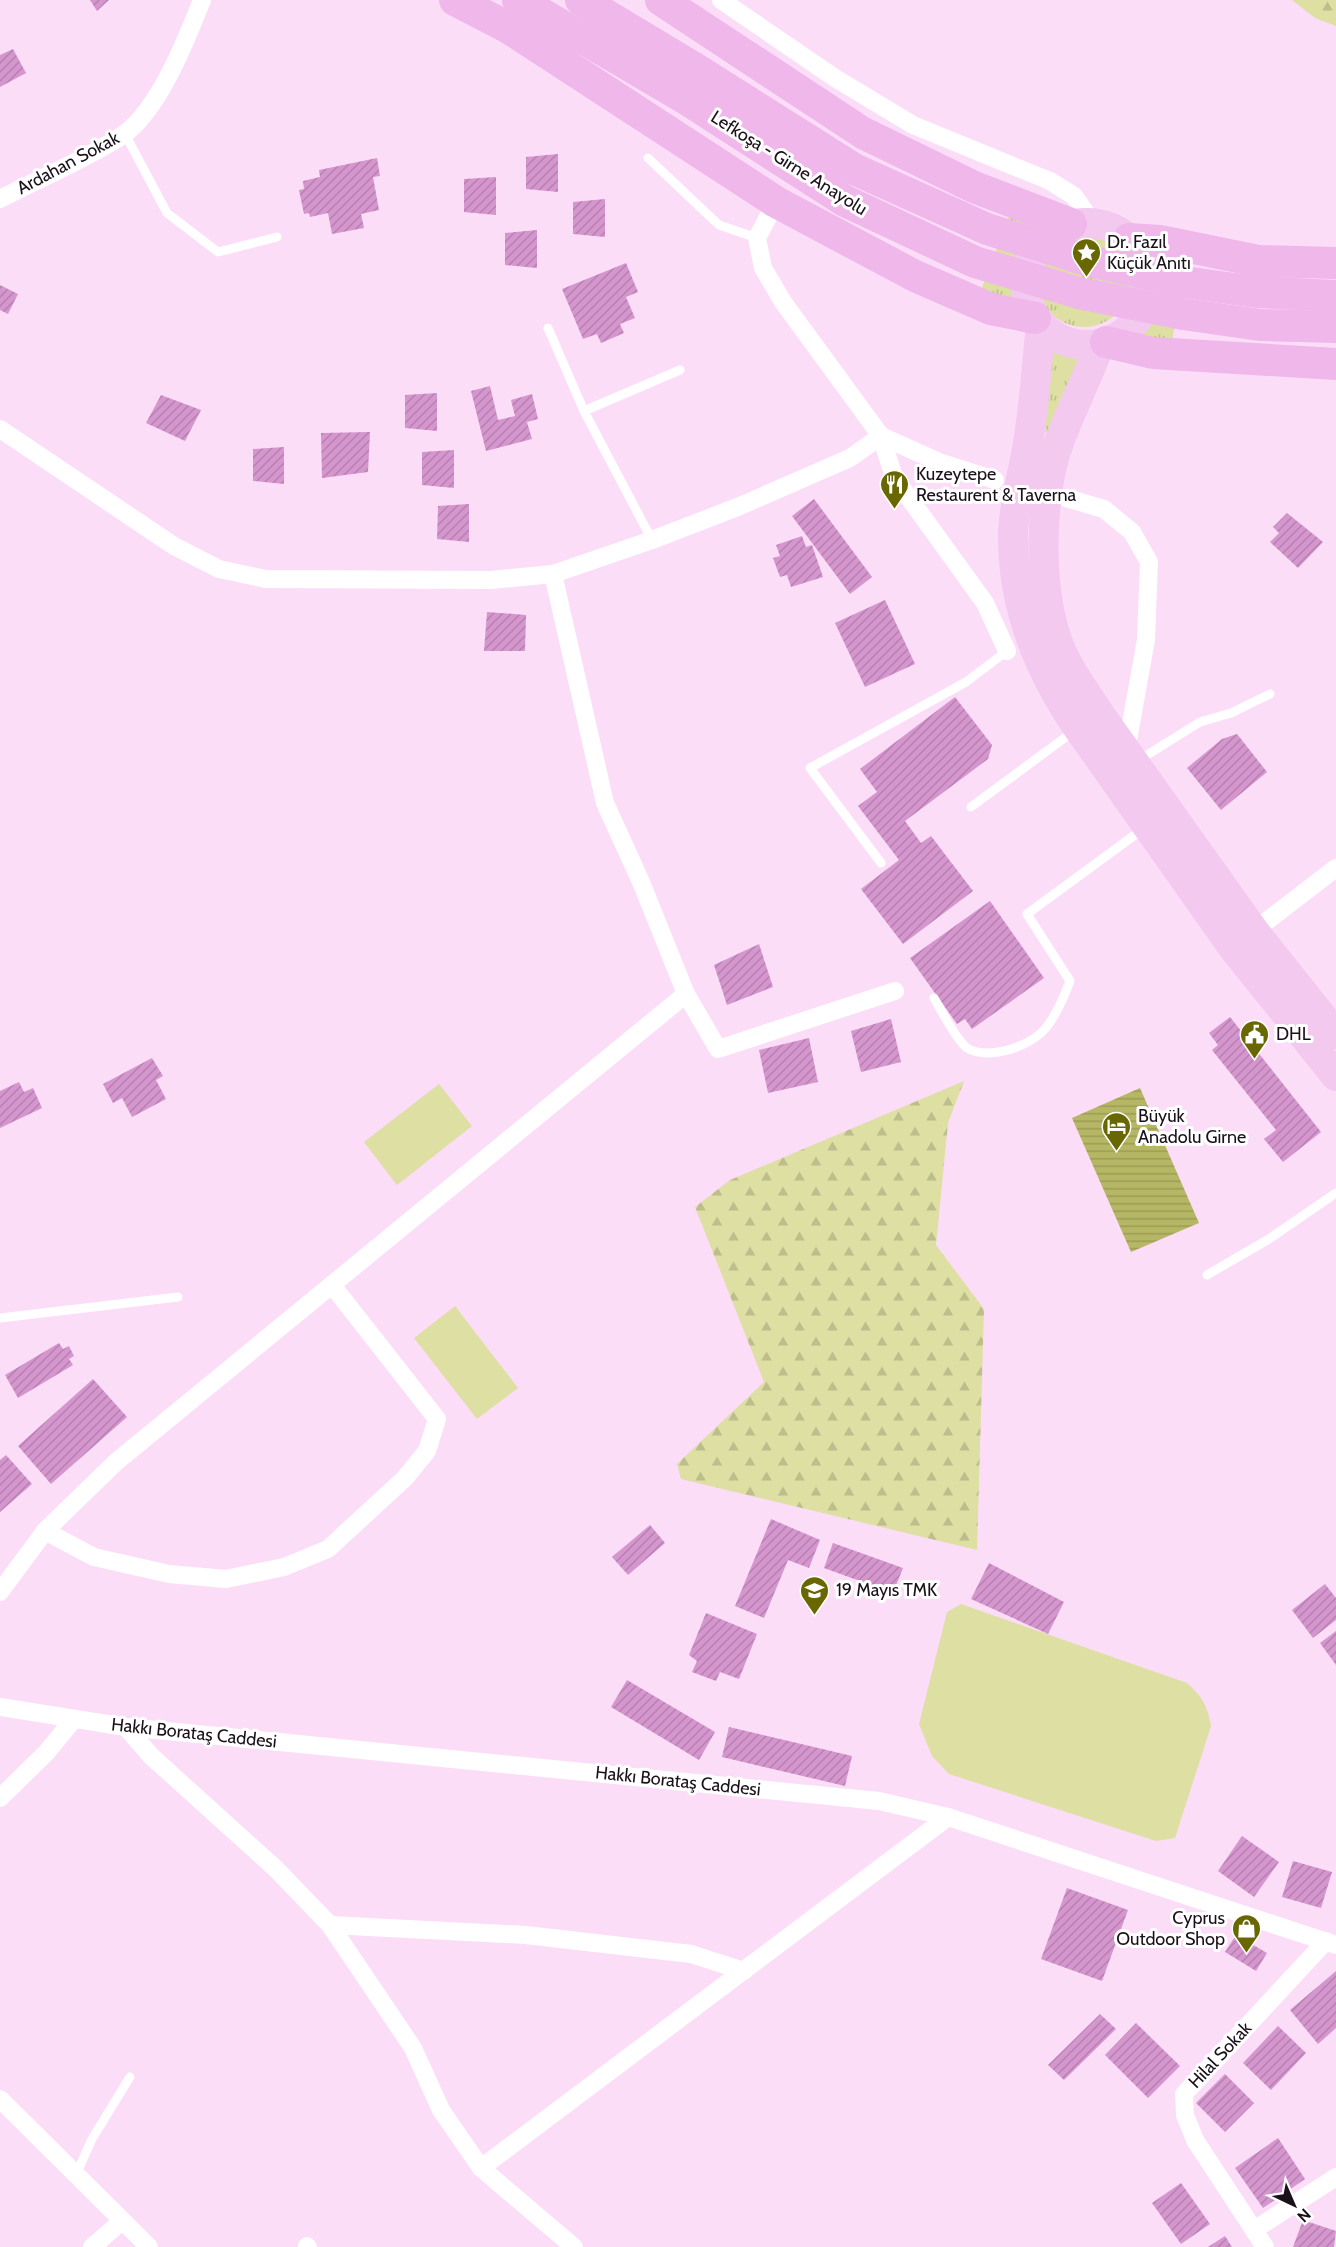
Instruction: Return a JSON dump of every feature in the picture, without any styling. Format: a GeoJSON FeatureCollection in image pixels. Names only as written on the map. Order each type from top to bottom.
{"type":"FeatureCollection","features":[{"type":"Feature","properties":{"kind":"highway"},"geometry":{"type":"LineString","coordinates":[[455,0],[509,28],[776,202],[915,276],[991,309],[1038,322]]}},
{"type":"Feature","properties":{"kind":"highway","name":"Lefkoşa - Girne Anayolu"},"geometry":{"type":"LineString","coordinates":[[518,0],[688,100],[845,201],[975,262],[1078,292],[1182,314],[1260,326],[1336,327]]}},
{"type":"Feature","properties":{"kind":"highway","name":"Lefkoşa - Girne Anayolu"},"geometry":{"type":"LineString","coordinates":[[581,0],[699,70],[854,169],[987,229],[1089,261],[1184,282],[1256,292],[1336,296]]}},
{"type":"Feature","properties":{"kind":"highway"},"geometry":{"type":"LineString","coordinates":[[661,0],[863,133],[974,187],[1082,224]]}},
{"type":"Feature","properties":{"kind":"highway"},"geometry":{"type":"LineString","coordinates":[[1129,239],[1160,241],[1258,261],[1336,263]]}},
{"type":"Feature","properties":{"kind":"highway"},"geometry":{"type":"LineString","coordinates":[[1103,343],[1153,353],[1336,364]]}},
{"type":"Feature","properties":{"kind":"main road"},"geometry":{"type":"LineString","coordinates":[[1082,224],[1112,228],[1129,239],[1142,256],[1148,278],[1146,300],[1137,320],[1121,335],[1103,343],[1079,345],[1058,339],[1038,322],[1026,297],[1026,274],[1034,252],[1050,235],[1082,224]]}},
{"type":"Feature","properties":{"kind":"main road"},"geometry":{"type":"LineString","coordinates":[[1038,322],[1030,430],[1013,532],[1018,598],[1033,647],[1055,694],[1078,728],[1234,949],[1336,1077]]}},
{"type":"Feature","properties":{"kind":"main road"},"geometry":{"type":"LineString","coordinates":[[1103,343],[1060,439],[1043,533],[1045,592],[1057,642],[1080,684],[1254,931],[1336,1034]]}},
{"type":"Feature","properties":{"kind":"street","name":"Ardahan Sokak"},"geometry":{"type":"LineString","coordinates":[[0,199],[125,134],[158,96],[202,0]]}},
{"type":"Feature","properties":{"kind":"street"},"geometry":{"type":"LineString","coordinates":[[721,0],[835,78],[913,125],[1050,181],[1074,196],[1082,224]]}},
{"type":"Feature","properties":{"kind":"street"},"geometry":{"type":"LineString","coordinates":[[776,202],[758,238],[763,268],[783,302],[881,436],[894,477],[985,603],[1007,651]]}},
{"type":"Feature","properties":{"kind":"street"},"geometry":{"type":"LineString","coordinates":[[0,429],[174,546],[219,569],[266,579],[491,580],[553,574],[652,540],[740,506],[850,458],[881,436]]}},
{"type":"Feature","properties":{"kind":"street"},"geometry":{"type":"LineString","coordinates":[[881,436],[939,462],[995,480]]}},
{"type":"Feature","properties":{"kind":"street"},"geometry":{"type":"LineString","coordinates":[[1066,498],[1104,509],[1132,532],[1149,562],[1146,640],[1130,756]]}},
{"type":"Feature","properties":{"kind":"street"},"geometry":{"type":"LineString","coordinates":[[553,574],[604,802],[641,882],[686,994],[718,1048],[895,992]]}},
{"type":"Feature","properties":{"kind":"street"},"geometry":{"type":"LineString","coordinates":[[1254,931],[1336,868]]}},
{"type":"Feature","properties":{"kind":"street"},"geometry":{"type":"LineString","coordinates":[[0,1592],[45,1531],[116,1462],[686,994]]}},
{"type":"Feature","properties":{"kind":"street"},"geometry":{"type":"LineString","coordinates":[[45,1531],[94,1557],[169,1574],[226,1579],[284,1567],[328,1549],[405,1478],[427,1451],[436,1419],[332,1285]]}},
{"type":"Feature","properties":{"kind":"street","name":"Hakkı Borataş Caddesi"},"geometry":{"type":"LineString","coordinates":[[0,1707],[126,1727],[879,1801],[948,1817],[1331,1943]]}},
{"type":"Feature","properties":{"kind":"street"},"geometry":{"type":"LineString","coordinates":[[0,1798],[46,1753],[74,1719]]}},
{"type":"Feature","properties":{"kind":"street"},"geometry":{"type":"LineString","coordinates":[[126,1727],[151,1756],[276,1869],[330,1925],[413,2048],[441,2110],[481,2168],[574,2247]]}},
{"type":"Feature","properties":{"kind":"street"},"geometry":{"type":"LineString","coordinates":[[481,2168],[948,1817]]}},
{"type":"Feature","properties":{"kind":"street"},"geometry":{"type":"LineString","coordinates":[[330,1925],[526,1935],[691,1954],[744,1971]]}},
{"type":"Feature","properties":{"kind":"street","name":"Hilal Sokak"},"geometry":{"type":"LineString","coordinates":[[1265,2247],[1195,2140],[1185,2115],[1184,2094],[1331,1943]]}},
{"type":"Feature","properties":{"kind":"street"},"geometry":{"type":"LineString","coordinates":[[0,2099],[148,2247]]}},
{"type":"Feature","properties":{"kind":"street"},"geometry":{"type":"LineString","coordinates":[[1254,2230],[1336,2177]]}},
{"type":"Feature","properties":{"kind":"street"},"geometry":{"type":"LineString","coordinates":[[92,2247],[123,2221]]}},
{"type":"Feature","properties":{"kind":"lane"},"geometry":{"type":"LineString","coordinates":[[125,134],[167,213],[218,252],[277,237]]}},
{"type":"Feature","properties":{"kind":"lane"},"geometry":{"type":"LineString","coordinates":[[648,158],[719,225],[758,238]]}},
{"type":"Feature","properties":{"kind":"lane"},"geometry":{"type":"LineString","coordinates":[[548,328],[584,411],[652,540]]}},
{"type":"Feature","properties":{"kind":"lane"},"geometry":{"type":"LineString","coordinates":[[584,411],[680,370]]}},
{"type":"Feature","properties":{"kind":"lane"},"geometry":{"type":"LineString","coordinates":[[881,863],[810,768],[966,682],[1007,651]]}},
{"type":"Feature","properties":{"kind":"lane"},"geometry":{"type":"LineString","coordinates":[[1130,756],[1152,754],[1200,722],[1231,713],[1270,694]]}},
{"type":"Feature","properties":{"kind":"lane"},"geometry":{"type":"LineString","coordinates":[[971,807],[1078,728]]}},
{"type":"Feature","properties":{"kind":"lane"},"geometry":{"type":"LineString","coordinates":[[934,998],[966,1047],[983,1054],[1018,1046],[1041,1033],[1064,997],[1070,981],[1027,914],[1148,826]]}},
{"type":"Feature","properties":{"kind":"lane"},"geometry":{"type":"LineString","coordinates":[[1207,1275],[1269,1239],[1336,1194]]}},
{"type":"Feature","properties":{"kind":"lane"},"geometry":{"type":"LineString","coordinates":[[0,1318],[178,1297]]}},
{"type":"Feature","properties":{"kind":"lane"},"geometry":{"type":"LineString","coordinates":[[76,2175],[92,2139],[130,2077]]}},
{"type":"Feature","properties":{"kind":"green space"},"geometry":{"type":"Polygon","coordinates":[[[1292,0],[1336,0],[1336,26],[1315,18],[1292,0]]]}},
{"type":"Feature","properties":{"kind":"green space"},"geometry":{"type":"Polygon","coordinates":[[[1010,213],[1044,224],[1029,242],[1021,262],[1017,284],[1019,308],[980,293],[1010,213]]]}},
{"type":"Feature","properties":{"kind":"green space"},"geometry":{"type":"Polygon","coordinates":[[[1084,235],[1101,239],[1116,249],[1126,264],[1130,281],[1126,298],[1116,313],[1101,323],[1084,327],[1067,323],[1052,313],[1042,298],[1038,281],[1042,264],[1052,249],[1067,239],[1084,235]]]}},
{"type":"Feature","properties":{"kind":"green space"},"geometry":{"type":"Polygon","coordinates":[[[1151,250],[1185,259],[1172,342],[1135,338],[1149,316],[1158,286],[1158,275],[1151,250]]]}},
{"type":"Feature","properties":{"kind":"green space"},"geometry":{"type":"Polygon","coordinates":[[[1049,344],[1088,354],[1050,433],[1043,432],[1049,344]]]}},
{"type":"Feature","properties":{"kind":"green space"},"geometry":{"type":"Polygon","coordinates":[[[964,1081],[948,1123],[936,1245],[984,1309],[977,1550],[681,1479],[677,1464],[764,1382],[695,1207],[730,1180],[964,1081]]]}},
{"type":"Feature","properties":{"kind":"green space"},"geometry":{"type":"Polygon","coordinates":[[[439,1084],[472,1126],[397,1185],[364,1142],[439,1084]]]}},
{"type":"Feature","properties":{"kind":"green space"},"geometry":{"type":"Polygon","coordinates":[[[455,1306],[518,1388],[477,1419],[414,1338],[455,1306]]]}},
{"type":"Feature","properties":{"kind":"green space"},"geometry":{"type":"Polygon","coordinates":[[[961,1604],[1187,1683],[1197,1693],[1204,1702],[1211,1726],[1175,1838],[1156,1841],[949,1774],[932,1756],[919,1724],[947,1612],[961,1604]]]}},
{"type":"Feature","properties":{"kind":"shaded area"},"geometry":{"type":"Polygon","coordinates":[[[1140,1088],[1199,1223],[1131,1252],[1072,1118],[1140,1088]]]}},
{"type":"Feature","properties":{"kind":"building"},"geometry":{"type":"Polygon","coordinates":[[[90,0],[109,0],[97,11],[90,0]]]}},
{"type":"Feature","properties":{"kind":"building"},"geometry":{"type":"Polygon","coordinates":[[[13,49],[26,73],[0,87],[0,55],[13,49]]]}},
{"type":"Feature","properties":{"kind":"building"},"geometry":{"type":"Polygon","coordinates":[[[558,154],[558,192],[526,189],[526,157],[558,154]]]}},
{"type":"Feature","properties":{"kind":"building"},"geometry":{"type":"Polygon","coordinates":[[[377,158],[380,176],[373,177],[379,210],[361,214],[364,228],[332,234],[328,213],[310,217],[309,213],[304,214],[299,190],[304,189],[303,181],[320,177],[319,170],[377,158]]]}},
{"type":"Feature","properties":{"kind":"building"},"geometry":{"type":"Polygon","coordinates":[[[496,177],[496,215],[464,212],[464,179],[496,177]]]}},
{"type":"Feature","properties":{"kind":"building"},"geometry":{"type":"Polygon","coordinates":[[[605,199],[605,237],[573,234],[573,202],[605,199]]]}},
{"type":"Feature","properties":{"kind":"building"},"geometry":{"type":"Polygon","coordinates":[[[537,230],[537,268],[505,265],[505,233],[537,230]]]}},
{"type":"Feature","properties":{"kind":"building"},"geometry":{"type":"Polygon","coordinates":[[[626,263],[638,292],[626,297],[635,318],[620,324],[624,333],[601,343],[597,334],[583,339],[562,289],[626,263]]]}},
{"type":"Feature","properties":{"kind":"building"},"geometry":{"type":"Polygon","coordinates":[[[0,285],[18,294],[8,314],[0,310],[0,285]]]}},
{"type":"Feature","properties":{"kind":"building"},"geometry":{"type":"Polygon","coordinates":[[[490,386],[498,420],[515,416],[511,400],[532,394],[538,419],[527,422],[532,439],[486,451],[471,391],[490,386]]]}},
{"type":"Feature","properties":{"kind":"building"},"geometry":{"type":"Polygon","coordinates":[[[437,393],[437,431],[405,428],[405,395],[437,393]]]}},
{"type":"Feature","properties":{"kind":"building"},"geometry":{"type":"Polygon","coordinates":[[[161,395],[201,410],[185,441],[146,423],[161,395]]]}},
{"type":"Feature","properties":{"kind":"building"},"geometry":{"type":"Polygon","coordinates":[[[370,432],[368,472],[322,478],[321,433],[370,432]]]}},
{"type":"Feature","properties":{"kind":"building"},"geometry":{"type":"Polygon","coordinates":[[[284,447],[284,484],[253,481],[253,449],[284,447]]]}},
{"type":"Feature","properties":{"kind":"building"},"geometry":{"type":"Polygon","coordinates":[[[454,450],[454,488],[422,485],[422,452],[454,450]]]}},
{"type":"Feature","properties":{"kind":"building"},"geometry":{"type":"Polygon","coordinates":[[[814,499],[872,577],[850,594],[792,516],[814,499]]]}},
{"type":"Feature","properties":{"kind":"building"},"geometry":{"type":"Polygon","coordinates":[[[469,504],[469,542],[437,539],[438,506],[469,504]]]}},
{"type":"Feature","properties":{"kind":"building"},"geometry":{"type":"Polygon","coordinates":[[[1287,513],[1323,542],[1298,568],[1270,542],[1279,533],[1273,527],[1287,513]]]}},
{"type":"Feature","properties":{"kind":"building"},"geometry":{"type":"Polygon","coordinates":[[[802,536],[806,547],[812,545],[823,577],[791,587],[787,575],[780,577],[773,558],[780,556],[776,545],[802,536]]]}},
{"type":"Feature","properties":{"kind":"building"},"geometry":{"type":"Polygon","coordinates":[[[885,600],[915,664],[865,687],[835,623],[885,600]]]}},
{"type":"Feature","properties":{"kind":"building"},"geometry":{"type":"Polygon","coordinates":[[[487,612],[526,615],[525,651],[484,651],[487,612]]]}},
{"type":"Feature","properties":{"kind":"building"},"geometry":{"type":"Polygon","coordinates":[[[955,697],[992,745],[988,759],[905,821],[921,843],[931,836],[973,891],[903,944],[861,889],[899,860],[858,806],[877,792],[860,769],[955,697]]]}},
{"type":"Feature","properties":{"kind":"building"},"geometry":{"type":"Polygon","coordinates":[[[1237,734],[1267,772],[1221,810],[1187,768],[1222,739],[1237,734]]]}},
{"type":"Feature","properties":{"kind":"building"},"geometry":{"type":"Polygon","coordinates":[[[990,901],[1044,978],[972,1029],[965,1019],[957,1024],[910,958],[990,901]]]}},
{"type":"Feature","properties":{"kind":"building"},"geometry":{"type":"Polygon","coordinates":[[[759,944],[773,987],[727,1005],[714,965],[759,944]]]}},
{"type":"Feature","properties":{"kind":"building"},"geometry":{"type":"Polygon","coordinates":[[[1230,1017],[1321,1132],[1283,1162],[1264,1139],[1276,1130],[1212,1050],[1218,1045],[1209,1033],[1230,1017]]]}},
{"type":"Feature","properties":{"kind":"building"},"geometry":{"type":"Polygon","coordinates":[[[891,1019],[901,1062],[861,1072],[851,1031],[891,1019]]]}},
{"type":"Feature","properties":{"kind":"building"},"geometry":{"type":"Polygon","coordinates":[[[809,1038],[818,1082],[768,1093],[759,1050],[809,1038]]]}},
{"type":"Feature","properties":{"kind":"building"},"geometry":{"type":"Polygon","coordinates":[[[152,1058],[163,1076],[156,1080],[166,1099],[132,1117],[122,1098],[113,1103],[103,1084],[152,1058]]]}},
{"type":"Feature","properties":{"kind":"building"},"geometry":{"type":"Polygon","coordinates":[[[19,1082],[24,1092],[33,1088],[42,1108],[0,1128],[0,1091],[19,1082]]]}},
{"type":"Feature","properties":{"kind":"building"},"geometry":{"type":"Polygon","coordinates":[[[59,1343],[63,1349],[69,1346],[74,1356],[69,1359],[73,1365],[18,1398],[5,1375],[59,1343]]]}},
{"type":"Feature","properties":{"kind":"building"},"geometry":{"type":"Polygon","coordinates":[[[93,1379],[127,1417],[51,1484],[18,1446],[93,1379]]]}},
{"type":"Feature","properties":{"kind":"building"},"geometry":{"type":"Polygon","coordinates":[[[6,1455],[32,1484],[0,1512],[0,1460],[6,1455]]]}},
{"type":"Feature","properties":{"kind":"building"},"geometry":{"type":"Polygon","coordinates":[[[771,1519],[820,1540],[809,1568],[788,1560],[764,1618],[735,1606],[771,1519]]]}},
{"type":"Feature","properties":{"kind":"building"},"geometry":{"type":"Polygon","coordinates":[[[650,1525],[665,1543],[628,1575],[612,1557],[650,1525]]]}},
{"type":"Feature","properties":{"kind":"building"},"geometry":{"type":"Polygon","coordinates":[[[833,1543],[903,1568],[893,1593],[824,1568],[833,1543]]]}},
{"type":"Feature","properties":{"kind":"building"},"geometry":{"type":"Polygon","coordinates":[[[989,1563],[1064,1602],[1048,1634],[971,1599],[989,1563]]]}},
{"type":"Feature","properties":{"kind":"building"},"geometry":{"type":"Polygon","coordinates":[[[1325,1584],[1336,1598],[1336,1620],[1313,1638],[1292,1610],[1325,1584]]]}},
{"type":"Feature","properties":{"kind":"building"},"geometry":{"type":"Polygon","coordinates":[[[706,1613],[757,1634],[739,1679],[720,1672],[716,1681],[692,1672],[697,1661],[689,1655],[706,1613]]]}},
{"type":"Feature","properties":{"kind":"building"},"geometry":{"type":"Polygon","coordinates":[[[1336,1631],[1336,1665],[1320,1643],[1336,1631]]]}},
{"type":"Feature","properties":{"kind":"building"},"geometry":{"type":"Polygon","coordinates":[[[627,1680],[715,1732],[699,1760],[611,1707],[627,1680]]]}},
{"type":"Feature","properties":{"kind":"building"},"geometry":{"type":"Polygon","coordinates":[[[729,1727],[852,1756],[845,1786],[722,1757],[729,1727]]]}},
{"type":"Feature","properties":{"kind":"building"},"geometry":{"type":"Polygon","coordinates":[[[1242,1836],[1279,1862],[1254,1897],[1218,1871],[1242,1836]]]}},
{"type":"Feature","properties":{"kind":"building"},"geometry":{"type":"Polygon","coordinates":[[[1293,1861],[1332,1872],[1321,1908],[1282,1897],[1293,1861]]]}},
{"type":"Feature","properties":{"kind":"building"},"geometry":{"type":"Polygon","coordinates":[[[1067,1888],[1128,1910],[1102,1981],[1041,1959],[1067,1888]]]}},
{"type":"Feature","properties":{"kind":"building","name":"Cyprus Outdoor Shop"},"geometry":{"type":"Polygon","coordinates":[[[1236,1935],[1267,1953],[1256,1971],[1225,1952],[1236,1935]]]}},
{"type":"Feature","properties":{"kind":"building"},"geometry":{"type":"Polygon","coordinates":[[[1336,1971],[1336,2028],[1318,2044],[1290,2010],[1336,1971]]]}},
{"type":"Feature","properties":{"kind":"building"},"geometry":{"type":"Polygon","coordinates":[[[1100,2014],[1116,2029],[1064,2080],[1048,2065],[1100,2014]]]}},
{"type":"Feature","properties":{"kind":"building"},"geometry":{"type":"Polygon","coordinates":[[[1136,2023],[1180,2066],[1148,2098],[1105,2055],[1136,2023]]]}},
{"type":"Feature","properties":{"kind":"building"},"geometry":{"type":"Polygon","coordinates":[[[1278,2026],[1306,2053],[1271,2090],[1243,2063],[1278,2026]]]}},
{"type":"Feature","properties":{"kind":"building"},"geometry":{"type":"Polygon","coordinates":[[[1225,2074],[1254,2103],[1225,2132],[1196,2103],[1225,2074]]]}},
{"type":"Feature","properties":{"kind":"building"},"geometry":{"type":"Polygon","coordinates":[[[1278,2138],[1305,2179],[1263,2208],[1235,2168],[1278,2138]]]}},
{"type":"Feature","properties":{"kind":"building"},"geometry":{"type":"Polygon","coordinates":[[[1181,2183],[1210,2224],[1181,2244],[1152,2203],[1181,2183]]]}},
{"type":"Feature","properties":{"kind":"building"},"geometry":{"type":"Polygon","coordinates":[[[1303,2220],[1336,2231],[1334,2247],[1293,2247],[1303,2220]]]}},
{"type":"Feature","properties":{"kind":"building"},"geometry":{"type":"Polygon","coordinates":[[[1225,2236],[1232,2247],[1208,2247],[1225,2236]]]}},
{"type":"Feature","properties":{"kind":"place","name":"Dr. Fazıl Küçük Anıtı"},"geometry":{"type":"Point","coordinates":[1086,278]}},
{"type":"Feature","properties":{"kind":"place","name":"Kuzeytepe Restaurent & Taverna"},"geometry":{"type":"Point","coordinates":[895,510]}},
{"type":"Feature","properties":{"kind":"place","name":"DHL"},"geometry":{"type":"Point","coordinates":[1255,1060]}},
{"type":"Feature","properties":{"kind":"place","name":"Büyük Anadolu Girne"},"geometry":{"type":"Point","coordinates":[1117,1152]}},
{"type":"Feature","properties":{"kind":"place","name":"19 Mayıs TMK"},"geometry":{"type":"Point","coordinates":[815,1616]}},
{"type":"Feature","properties":{"kind":"place","name":"Cyprus Outdoor Shop"},"geometry":{"type":"Point","coordinates":[1246,1954]}}]}
